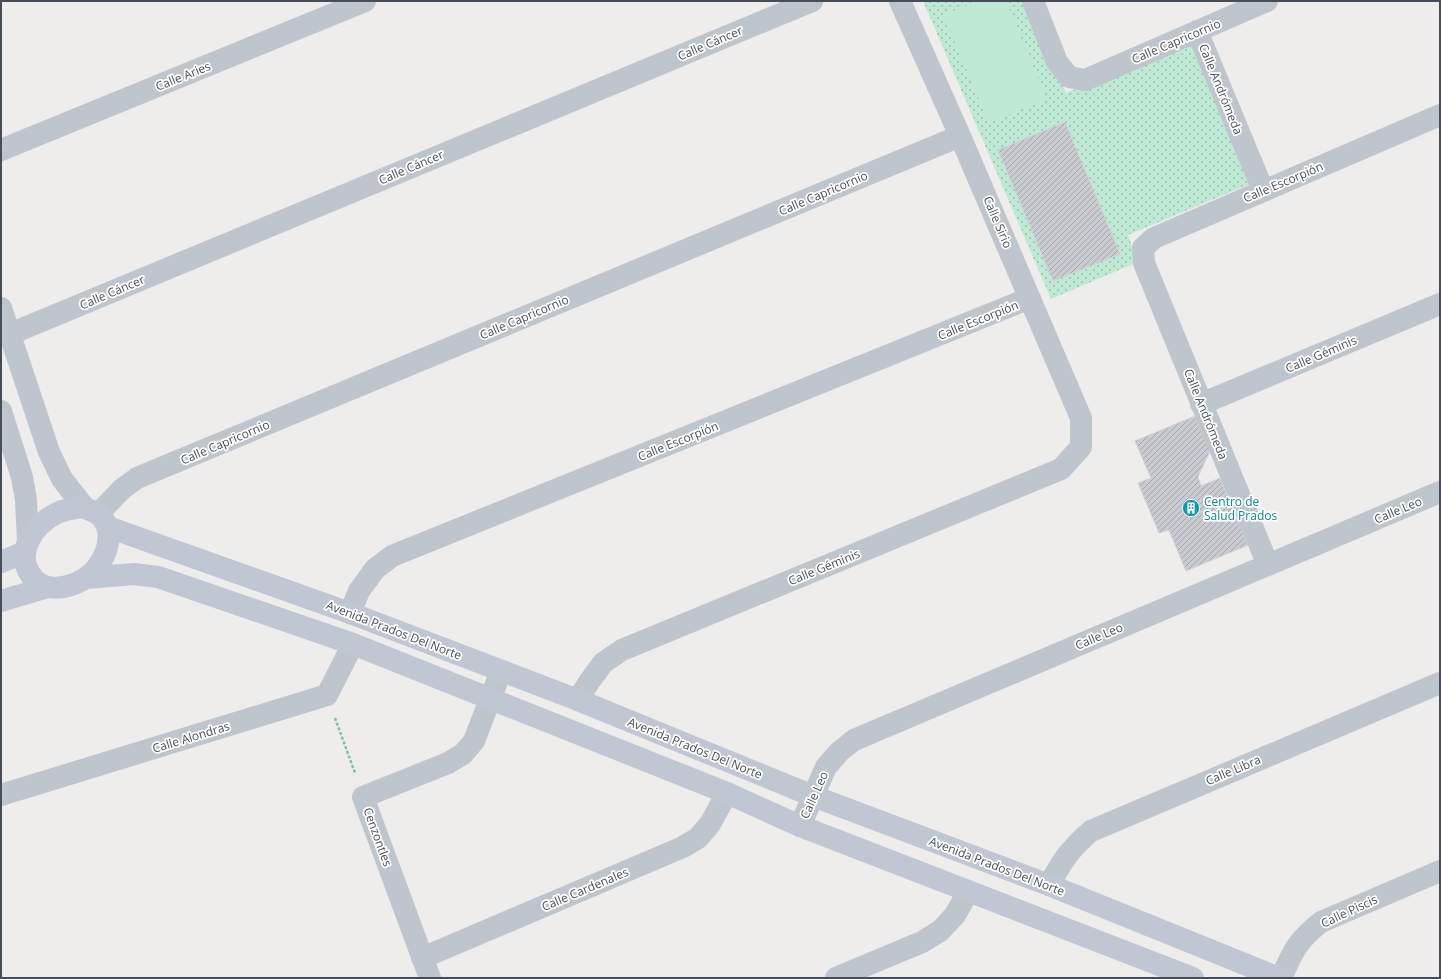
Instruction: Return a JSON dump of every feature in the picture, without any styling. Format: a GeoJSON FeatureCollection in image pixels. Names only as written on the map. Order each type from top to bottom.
{"type":"FeatureCollection","features":[{"type":"Feature","properties":{"kind":"main road"},"geometry":{"type":"LineString","coordinates":[[1,601],[48,587],[60,587],[73,584],[86,578],[98,567],[105,555],[109,542],[97,516],[70,509],[56,514],[42,523],[32,533],[26,547],[24,563],[29,574],[37,582],[48,587]]}},
{"type":"Feature","properties":{"kind":"main road","name":"Avenida Prados Del Norte"},"geometry":{"type":"LineString","coordinates":[[97,516],[578,700],[813,796],[1049,885],[1280,978]]}},
{"type":"Feature","properties":{"kind":"main road"},"geometry":{"type":"LineString","coordinates":[[1,562],[26,547]]}},
{"type":"Feature","properties":{"kind":"main road"},"geometry":{"type":"LineString","coordinates":[[86,578],[134,574],[158,577],[353,644],[726,793],[800,826],[1190,978]]}},
{"type":"Feature","properties":{"kind":"street","name":"Calle Aries"},"geometry":{"type":"LineString","coordinates":[[1,150],[365,1]]}},
{"type":"Feature","properties":{"kind":"street","name":"Calle Cáncer"},"geometry":{"type":"LineString","coordinates":[[10,334],[812,1]]}},
{"type":"Feature","properties":{"kind":"street","name":"Calle Sirio"},"geometry":{"type":"LineString","coordinates":[[900,1],[960,136],[1081,418],[1080,447]]}},
{"type":"Feature","properties":{"kind":"street","name":"Calle Capricornio"},"geometry":{"type":"LineString","coordinates":[[1033,1],[1057,62],[1069,77],[1085,80],[1267,1]]}},
{"type":"Feature","properties":{"kind":"street","name":"Calle Andrómeda"},"geometry":{"type":"LineString","coordinates":[[1197,31],[1263,190]]}},
{"type":"Feature","properties":{"kind":"street","name":"Calle Escorpión"},"geometry":{"type":"LineString","coordinates":[[1144,263],[1143,248],[1154,238],[1440,115]]}},
{"type":"Feature","properties":{"kind":"street","name":"Calle Capricornio"},"geometry":{"type":"LineString","coordinates":[[97,516],[122,489],[138,478],[960,136]]}},
{"type":"Feature","properties":{"kind":"street","name":"Calle Andrómeda"},"geometry":{"type":"LineString","coordinates":[[1144,263],[1268,564]]}},
{"type":"Feature","properties":{"kind":"street","name":"Calle Escorpión"},"geometry":{"type":"LineString","coordinates":[[350,613],[359,591],[375,569],[392,556],[1030,298]]}},
{"type":"Feature","properties":{"kind":"street","name":"Calle Géminis"},"geometry":{"type":"LineString","coordinates":[[1201,404],[1440,304]]}},
{"type":"Feature","properties":{"kind":"street"},"geometry":{"type":"LineString","coordinates":[[1,308],[49,452],[62,479],[97,516]]}},
{"type":"Feature","properties":{"kind":"street"},"geometry":{"type":"LineString","coordinates":[[1,411],[22,477],[26,500],[26,547]]}},
{"type":"Feature","properties":{"kind":"street","name":"Calle Géminis"},"geometry":{"type":"LineString","coordinates":[[578,700],[603,663],[622,650],[1061,469],[1080,447]]}},
{"type":"Feature","properties":{"kind":"street","name":"Calle Leo"},"geometry":{"type":"LineString","coordinates":[[800,826],[826,767],[839,752],[854,740],[1440,492]]}},
{"type":"Feature","properties":{"kind":"street"},"geometry":{"type":"LineString","coordinates":[[327,695],[353,644]]}},
{"type":"Feature","properties":{"kind":"street"},"geometry":{"type":"LineString","coordinates":[[363,797],[448,763],[464,754],[474,741],[501,671]]}},
{"type":"Feature","properties":{"kind":"street","name":"Calle Libra"},"geometry":{"type":"LineString","coordinates":[[1049,885],[1063,860],[1076,843],[1091,831],[1440,683]]}},
{"type":"Feature","properties":{"kind":"street","name":"Calle Alondras"},"geometry":{"type":"LineString","coordinates":[[1,795],[327,695]]}},
{"type":"Feature","properties":{"kind":"street","name":"Calle Cardenales"},"geometry":{"type":"LineString","coordinates":[[426,968],[683,847],[698,838],[710,824],[726,793]]}},
{"type":"Feature","properties":{"kind":"street","name":"Cenzontles"},"geometry":{"type":"LineString","coordinates":[[363,797],[426,968]]}},
{"type":"Feature","properties":{"kind":"street","name":"Calle Piscis"},"geometry":{"type":"LineString","coordinates":[[1280,978],[1294,949],[1305,934],[1321,922],[1440,871]]}},
{"type":"Feature","properties":{"kind":"street"},"geometry":{"type":"LineString","coordinates":[[836,978],[922,942],[940,931],[955,915],[968,892]]}},
{"type":"Feature","properties":{"kind":"path","name":"Cenzontles"},"geometry":{"type":"LineString","coordinates":[[327,695],[363,797]]}},
{"type":"Feature","properties":{"kind":"green space"},"geometry":{"type":"Polygon","coordinates":[[[923,1],[1028,1],[1066,93],[1192,40],[1252,183],[1128,235],[1138,262],[1051,299],[923,1]]]}},
{"type":"Feature","properties":{"kind":"green space"},"geometry":{"type":"Polygon","coordinates":[[[978,1],[1006,1],[1047,99],[989,123],[943,15],[978,1]]]}},
{"type":"Feature","properties":{"kind":"building"},"geometry":{"type":"Polygon","coordinates":[[[1065,122],[1120,254],[1053,281],[998,150],[1065,122]]]}},
{"type":"Feature","properties":{"kind":"building","name":"Centro de Salud Prados"},"geometry":{"type":"Polygon","coordinates":[[[1195,416],[1210,451],[1198,477],[1201,486],[1220,478],[1248,545],[1186,571],[1169,530],[1159,533],[1138,483],[1151,478],[1135,441],[1195,416]]]}},
{"type":"Feature","properties":{"kind":"place","name":"Centro de Salud Prados"},"geometry":{"type":"Point","coordinates":[1191,508]}}]}
